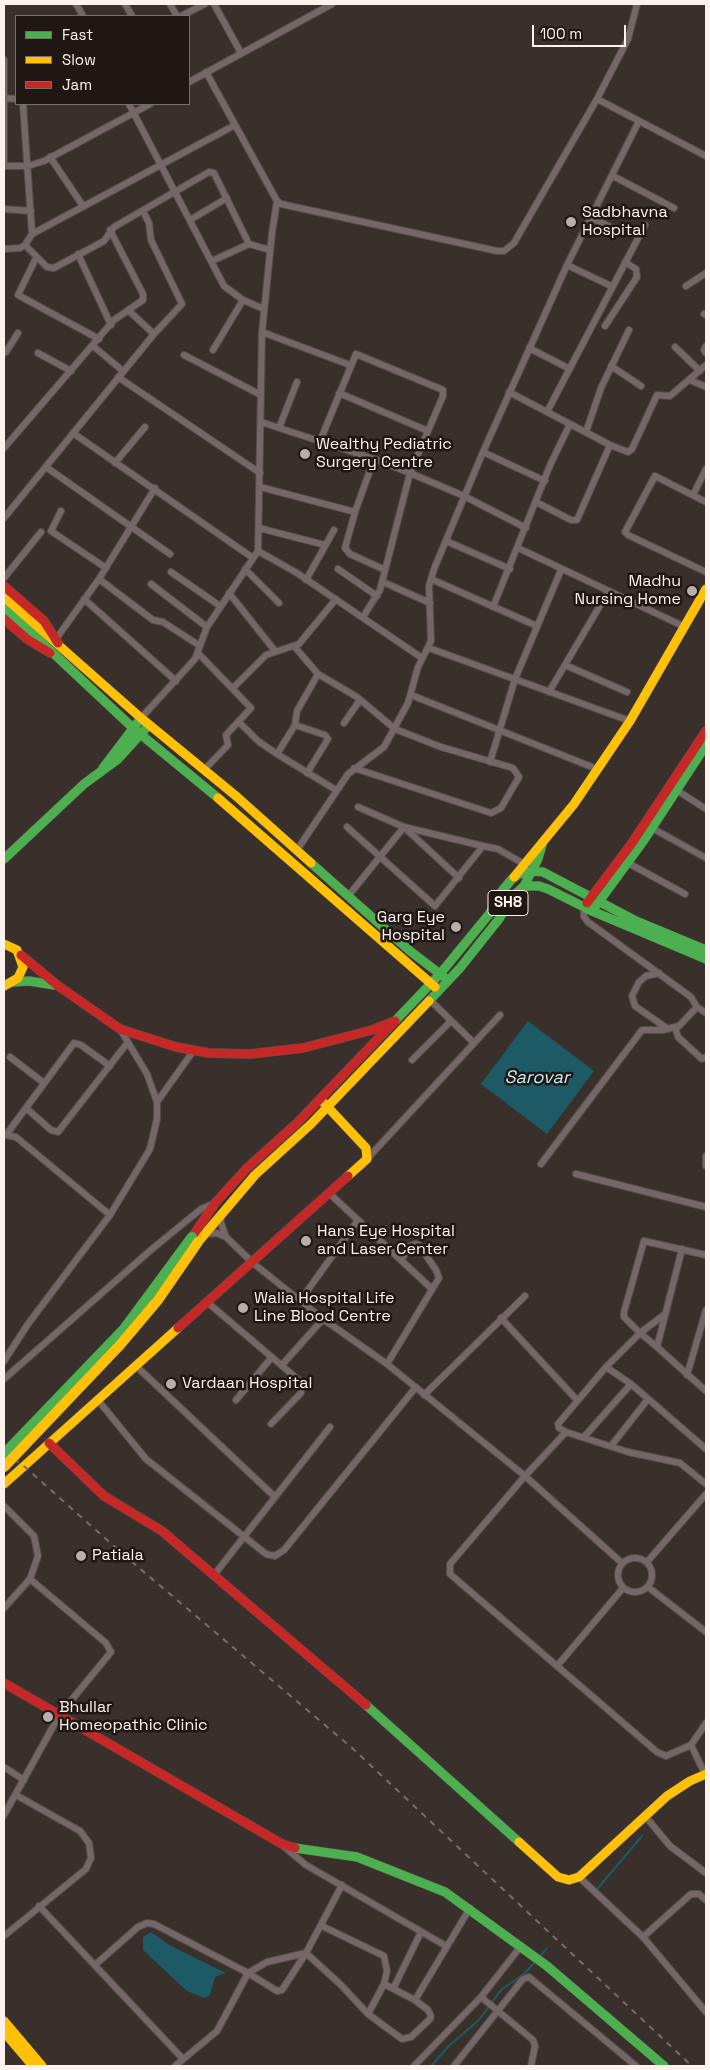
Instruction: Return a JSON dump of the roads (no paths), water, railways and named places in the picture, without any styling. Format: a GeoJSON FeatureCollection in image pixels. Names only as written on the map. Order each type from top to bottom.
{"type":"FeatureCollection","features":[{"type":"Feature","properties":{"kind":"main road"},"geometry":{"type":"LineString","coordinates":[[4,586],[44,621],[56,647]]}},
{"type":"Feature","properties":{"kind":"main road"},"geometry":{"type":"LineString","coordinates":[[524,886],[528,867],[630,721],[706,589]]}},
{"type":"Feature","properties":{"kind":"main road"},"geometry":{"type":"LineString","coordinates":[[4,597],[56,647],[137,731],[190,773],[435,987]]}},
{"type":"Feature","properties":{"kind":"main road"},"geometry":{"type":"LineString","coordinates":[[4,607],[205,769],[403,945],[449,980],[435,987],[395,1020],[297,1123],[271,1144],[247,1168],[158,1300],[120,1345],[4,1467]]}},
{"type":"Feature","properties":{"kind":"main road"},"geometry":{"type":"LineString","coordinates":[[4,619],[32,643],[56,647]]}},
{"type":"Feature","properties":{"kind":"main road"},"geometry":{"type":"LineString","coordinates":[[4,859],[102,768],[118,759],[137,731],[141,718]]}},
{"type":"Feature","properties":{"kind":"main road"},"geometry":{"type":"LineString","coordinates":[[137,731],[149,725]]}},
{"type":"Feature","properties":{"kind":"main road"},"geometry":{"type":"LineString","coordinates":[[600,897],[603,883],[706,731]]}},
{"type":"Feature","properties":{"kind":"main road"},"geometry":{"type":"LineString","coordinates":[[587,912],[628,863],[706,745]]}},
{"type":"Feature","properties":{"kind":"main road"},"geometry":{"type":"LineString","coordinates":[[4,851],[22,842]]}},
{"type":"Feature","properties":{"kind":"main road","name":"SH8"},"geometry":{"type":"LineString","coordinates":[[440,974],[490,913],[512,879],[528,867],[600,897],[636,921],[706,950]]}},
{"type":"Feature","properties":{"kind":"main road","name":"SH8"},"geometry":{"type":"LineString","coordinates":[[449,980],[494,925],[511,898],[524,886],[539,886],[587,912],[706,959]]}},
{"type":"Feature","properties":{"kind":"main road"},"geometry":{"type":"LineString","coordinates":[[5,942],[57,985],[120,1029],[158,1042],[194,1050],[250,1054],[303,1048],[372,1030],[395,1020]]}},
{"type":"Feature","properties":{"kind":"main road"},"geometry":{"type":"LineString","coordinates":[[9,984],[21,973],[21,955]]}},
{"type":"Feature","properties":{"kind":"main road"},"geometry":{"type":"LineString","coordinates":[[219,1207],[328,1107],[430,1000],[440,974]]}},
{"type":"Feature","properties":{"kind":"main road"},"geometry":{"type":"LineString","coordinates":[[9,984],[29,981],[57,985]]}},
{"type":"Feature","properties":{"kind":"main road"},"geometry":{"type":"LineString","coordinates":[[4,1484],[135,1365],[330,1194],[367,1158],[366,1148],[320,1098]]}},
{"type":"Feature","properties":{"kind":"main road"},"geometry":{"type":"LineString","coordinates":[[4,1454],[124,1329],[198,1238]]}},
{"type":"Feature","properties":{"kind":"main road"},"geometry":{"type":"LineString","coordinates":[[49,1443],[98,1491],[118,1505],[150,1522],[342,1684],[558,1877],[569,1880],[579,1877],[678,1788],[706,1774]]}},
{"type":"Feature","properties":{"kind":"main road"},"geometry":{"type":"LineString","coordinates":[[4,1683],[282,1844],[298,1849],[357,1856],[445,1892],[532,1954],[664,2066]]}},
{"type":"Feature","properties":{"kind":"main road"},"geometry":{"type":"LineString","coordinates":[[4,2021],[42,2066]]}},
{"type":"Feature","properties":{"kind":"main road"},"geometry":{"type":"LineString","coordinates":[[4,2032],[33,2066]]}},
{"type":"Feature","properties":{"kind":"street"},"geometry":{"type":"LineString","coordinates":[[76,4],[82,15]]}},
{"type":"Feature","properties":{"kind":"street"},"geometry":{"type":"LineString","coordinates":[[125,4],[131,15]]}},
{"type":"Feature","properties":{"kind":"street"},"geometry":{"type":"LineString","coordinates":[[170,4],[178,15]]}},
{"type":"Feature","properties":{"kind":"street"},"geometry":{"type":"LineString","coordinates":[[181,15],[205,4]]}},
{"type":"Feature","properties":{"kind":"street"},"geometry":{"type":"LineString","coordinates":[[214,4],[241,53]]}},
{"type":"Feature","properties":{"kind":"street"},"geometry":{"type":"LineString","coordinates":[[190,81],[332,4]]}},
{"type":"Feature","properties":{"kind":"street"},"geometry":{"type":"LineString","coordinates":[[206,72],[278,201],[294,208],[504,251],[514,243],[597,99],[628,39],[637,4]]}},
{"type":"Feature","properties":{"kind":"street"},"geometry":{"type":"LineString","coordinates":[[4,60],[4,166],[28,166],[50,157],[148,105]]}},
{"type":"Feature","properties":{"kind":"street"},"geometry":{"type":"LineString","coordinates":[[597,99],[706,156]]}},
{"type":"Feature","properties":{"kind":"street"},"geometry":{"type":"LineString","coordinates":[[23,105],[32,234]]}},
{"type":"Feature","properties":{"kind":"street"},"geometry":{"type":"LineString","coordinates":[[130,105],[224,286],[243,300],[264,309]]}},
{"type":"Feature","properties":{"kind":"street"},"geometry":{"type":"LineString","coordinates":[[297,850],[336,790],[354,768],[378,752],[395,729],[411,695],[422,658],[429,648],[431,634],[431,578],[464,496],[567,265],[640,122]]}},
{"type":"Feature","properties":{"kind":"street"},"geometry":{"type":"LineString","coordinates":[[4,248],[20,248],[25,245],[32,234],[235,125]]}},
{"type":"Feature","properties":{"kind":"street"},"geometry":{"type":"LineString","coordinates":[[50,157],[84,206]]}},
{"type":"Feature","properties":{"kind":"street"},"geometry":{"type":"LineString","coordinates":[[25,245],[36,258],[50,269],[104,241],[110,230],[174,191],[212,172],[249,244]]}},
{"type":"Feature","properties":{"kind":"street"},"geometry":{"type":"LineString","coordinates":[[613,176],[674,208]]}},
{"type":"Feature","properties":{"kind":"street"},"geometry":{"type":"LineString","coordinates":[[190,220],[227,198]]}},
{"type":"Feature","properties":{"kind":"street"},"geometry":{"type":"LineString","coordinates":[[141,718],[192,663],[207,626],[258,550],[262,422],[262,332],[270,250],[278,201]]}},
{"type":"Feature","properties":{"kind":"street"},"geometry":{"type":"LineString","coordinates":[[4,209],[31,211]]}},
{"type":"Feature","properties":{"kind":"street"},"geometry":{"type":"LineString","coordinates":[[4,518],[182,301],[151,240],[149,223],[143,211]]}},
{"type":"Feature","properties":{"kind":"street"},"geometry":{"type":"LineString","coordinates":[[591,218],[619,231]]}},
{"type":"Feature","properties":{"kind":"street"},"geometry":{"type":"LineString","coordinates":[[547,412],[611,286],[645,225]]}},
{"type":"Feature","properties":{"kind":"street"},"geometry":{"type":"LineString","coordinates":[[4,448],[111,325],[144,298],[110,230]]}},
{"type":"Feature","properties":{"kind":"street"},"geometry":{"type":"LineString","coordinates":[[212,261],[249,244],[270,250]]}},
{"type":"Feature","properties":{"kind":"street"},"geometry":{"type":"LineString","coordinates":[[78,254],[111,325]]}},
{"type":"Feature","properties":{"kind":"street"},"geometry":{"type":"LineString","coordinates":[[36,258],[18,295],[99,339]]}},
{"type":"Feature","properties":{"kind":"street"},"geometry":{"type":"LineString","coordinates":[[605,326],[637,277],[636,269],[625,262]]}},
{"type":"Feature","properties":{"kind":"street"},"geometry":{"type":"LineString","coordinates":[[567,265],[611,286]]}},
{"type":"Feature","properties":{"kind":"street"},"geometry":{"type":"LineString","coordinates":[[686,286],[706,273]]}},
{"type":"Feature","properties":{"kind":"street"},"geometry":{"type":"LineString","coordinates":[[214,350],[243,300]]}},
{"type":"Feature","properties":{"kind":"street"},"geometry":{"type":"LineString","coordinates":[[128,310],[154,334]]}},
{"type":"Feature","properties":{"kind":"street"},"geometry":{"type":"LineString","coordinates":[[586,432],[600,388],[629,330]]}},
{"type":"Feature","properties":{"kind":"street"},"geometry":{"type":"LineString","coordinates":[[262,332],[350,365]]}},
{"type":"Feature","properties":{"kind":"street"},"geometry":{"type":"LineString","coordinates":[[4,353],[18,333]]}},
{"type":"Feature","properties":{"kind":"street"},"geometry":{"type":"LineString","coordinates":[[93,346],[123,371]]}},
{"type":"Feature","properties":{"kind":"street"},"geometry":{"type":"LineString","coordinates":[[706,346],[706,354]]}},
{"type":"Feature","properties":{"kind":"street"},"geometry":{"type":"LineString","coordinates":[[676,347],[700,371]]}},
{"type":"Feature","properties":{"kind":"street"},"geometry":{"type":"LineString","coordinates":[[529,348],[570,369]]}},
{"type":"Feature","properties":{"kind":"street"},"geometry":{"type":"LineString","coordinates":[[38,353],[71,371]]}},
{"type":"Feature","properties":{"kind":"street"},"geometry":{"type":"LineString","coordinates":[[320,441],[354,356],[359,354],[442,388],[443,396],[410,473],[383,582],[377,596],[363,617]]}},
{"type":"Feature","properties":{"kind":"street"},"geometry":{"type":"LineString","coordinates":[[184,355],[261,395]]}},
{"type":"Feature","properties":{"kind":"street"},"geometry":{"type":"LineString","coordinates":[[510,392],[626,452],[631,451],[657,395],[670,396],[706,365]]}},
{"type":"Feature","properties":{"kind":"street"},"geometry":{"type":"LineString","coordinates":[[611,366],[641,386]]}},
{"type":"Feature","properties":{"kind":"street"},"geometry":{"type":"LineString","coordinates":[[118,377],[260,472]]}},
{"type":"Feature","properties":{"kind":"street"},"geometry":{"type":"LineString","coordinates":[[690,380],[706,387]]}},
{"type":"Feature","properties":{"kind":"street"},"geometry":{"type":"LineString","coordinates":[[279,428],[297,382]]}},
{"type":"Feature","properties":{"kind":"street"},"geometry":{"type":"LineString","coordinates":[[339,393],[428,432]]}},
{"type":"Feature","properties":{"kind":"street"},"geometry":{"type":"LineString","coordinates":[[262,422],[374,458],[464,496],[526,528]]}},
{"type":"Feature","properties":{"kind":"street"},"geometry":{"type":"LineString","coordinates":[[493,606],[570,424]]}},
{"type":"Feature","properties":{"kind":"street"},"geometry":{"type":"LineString","coordinates":[[115,463],[145,427]]}},
{"type":"Feature","properties":{"kind":"street"},"geometry":{"type":"LineString","coordinates":[[73,433],[115,463],[155,488],[253,558]]}},
{"type":"Feature","properties":{"kind":"street"},"geometry":{"type":"LineString","coordinates":[[536,502],[571,520],[576,520],[610,445]]}},
{"type":"Feature","properties":{"kind":"street"},"geometry":{"type":"LineString","coordinates":[[483,452],[545,481]]}},
{"type":"Feature","properties":{"kind":"street"},"geometry":{"type":"LineString","coordinates":[[374,458],[355,512],[346,543],[346,551],[385,570]]}},
{"type":"Feature","properties":{"kind":"street"},"geometry":{"type":"LineString","coordinates":[[46,467],[170,554]]}},
{"type":"Feature","properties":{"kind":"street"},"geometry":{"type":"LineString","coordinates":[[693,495],[706,469]]}},
{"type":"Feature","properties":{"kind":"street"},"geometry":{"type":"LineString","coordinates":[[706,502],[655,476],[625,532],[628,536],[706,572]]}},
{"type":"Feature","properties":{"kind":"street"},"geometry":{"type":"LineString","coordinates":[[56,647],[84,599],[99,580],[155,488]]}},
{"type":"Feature","properties":{"kind":"street"},"geometry":{"type":"LineString","coordinates":[[260,488],[355,512]]}},
{"type":"Feature","properties":{"kind":"street"},"geometry":{"type":"LineString","coordinates":[[61,511],[51,531],[106,568]]}},
{"type":"Feature","properties":{"kind":"street"},"geometry":{"type":"LineString","coordinates":[[259,528],[325,545]]}},
{"type":"Feature","properties":{"kind":"street"},"geometry":{"type":"LineString","coordinates":[[306,580],[334,530]]}},
{"type":"Feature","properties":{"kind":"street"},"geometry":{"type":"LineString","coordinates":[[4,578],[41,532]]}},
{"type":"Feature","properties":{"kind":"street"},"geometry":{"type":"LineString","coordinates":[[446,542],[510,569]]}},
{"type":"Feature","properties":{"kind":"street"},"geometry":{"type":"LineString","coordinates":[[518,548],[685,627]]}},
{"type":"Feature","properties":{"kind":"street"},"geometry":{"type":"LineString","coordinates":[[258,550],[336,599],[422,658]]}},
{"type":"Feature","properties":{"kind":"street"},"geometry":{"type":"LineString","coordinates":[[246,569],[279,603]]}},
{"type":"Feature","properties":{"kind":"street"},"geometry":{"type":"LineString","coordinates":[[338,569],[377,596]]}},
{"type":"Feature","properties":{"kind":"street"},"geometry":{"type":"LineString","coordinates":[[490,762],[515,680],[561,570]]}},
{"type":"Feature","properties":{"kind":"street"},"geometry":{"type":"LineString","coordinates":[[171,572],[220,606]]}},
{"type":"Feature","properties":{"kind":"street"},"geometry":{"type":"LineString","coordinates":[[431,578],[537,626]]}},
{"type":"Feature","properties":{"kind":"street"},"geometry":{"type":"LineString","coordinates":[[99,580],[153,620],[163,622],[199,649],[251,708],[225,737],[228,745],[205,769]]}},
{"type":"Feature","properties":{"kind":"street"},"geometry":{"type":"LineString","coordinates":[[383,582],[430,603]]}},
{"type":"Feature","properties":{"kind":"street"},"geometry":{"type":"LineString","coordinates":[[151,584],[207,626]]}},
{"type":"Feature","properties":{"kind":"street"},"geometry":{"type":"LineString","coordinates":[[549,692],[608,592]]}},
{"type":"Feature","properties":{"kind":"street"},"geometry":{"type":"LineString","coordinates":[[229,593],[276,650]]}},
{"type":"Feature","properties":{"kind":"street"},"geometry":{"type":"LineString","coordinates":[[84,599],[176,680]]}},
{"type":"Feature","properties":{"kind":"street"},"geometry":{"type":"LineString","coordinates":[[233,688],[266,655],[276,650],[294,646],[303,640],[336,599]]}},
{"type":"Feature","properties":{"kind":"street"},"geometry":{"type":"LineString","coordinates":[[294,646],[318,674],[360,700],[395,729],[490,762],[513,768],[519,777],[501,808],[495,812],[354,768]]}},
{"type":"Feature","properties":{"kind":"street"},"geometry":{"type":"LineString","coordinates":[[429,648],[630,721]]}},
{"type":"Feature","properties":{"kind":"street"},"geometry":{"type":"LineString","coordinates":[[565,665],[627,692]]}},
{"type":"Feature","properties":{"kind":"street"},"geometry":{"type":"LineString","coordinates":[[277,754],[295,725],[297,711],[318,674]]}},
{"type":"Feature","properties":{"kind":"street"},"geometry":{"type":"LineString","coordinates":[[411,695],[597,769]]}},
{"type":"Feature","properties":{"kind":"street"},"geometry":{"type":"LineString","coordinates":[[344,723],[360,700]]}},
{"type":"Feature","properties":{"kind":"street"},"geometry":{"type":"LineString","coordinates":[[239,722],[258,741],[336,790]]}},
{"type":"Feature","properties":{"kind":"street"},"geometry":{"type":"LineString","coordinates":[[295,725],[327,737],[327,741],[307,773]]}},
{"type":"Feature","properties":{"kind":"street"},"geometry":{"type":"LineString","coordinates":[[678,790],[706,809]]}},
{"type":"Feature","properties":{"kind":"street"},"geometry":{"type":"LineString","coordinates":[[358,808],[404,827],[498,849],[528,867]]}},
{"type":"Feature","properties":{"kind":"street"},"geometry":{"type":"LineString","coordinates":[[349,895],[404,827]]}},
{"type":"Feature","properties":{"kind":"street"},"geometry":{"type":"LineString","coordinates":[[404,827],[459,878]]}},
{"type":"Feature","properties":{"kind":"street"},"geometry":{"type":"LineString","coordinates":[[347,828],[435,906],[484,846]]}},
{"type":"Feature","properties":{"kind":"street"},"geometry":{"type":"LineString","coordinates":[[652,828],[706,858]]}},
{"type":"Feature","properties":{"kind":"street"},"geometry":{"type":"LineString","coordinates":[[628,863],[685,894]]}},
{"type":"Feature","properties":{"kind":"street"},"geometry":{"type":"LineString","coordinates":[[587,912],[588,922],[692,997],[697,1007],[706,1012]]}},
{"type":"Feature","properties":{"kind":"street"},"geometry":{"type":"LineString","coordinates":[[658,973],[646,976],[632,996],[635,1006],[672,1028],[678,1037],[702,1059],[706,1058]]}},
{"type":"Feature","properties":{"kind":"street"},"geometry":{"type":"LineString","coordinates":[[430,1000],[474,1043]]}},
{"type":"Feature","properties":{"kind":"street"},"geometry":{"type":"LineString","coordinates":[[541,1164],[642,1030],[672,1028],[688,1019],[697,1007]]}},
{"type":"Feature","properties":{"kind":"street"},"geometry":{"type":"LineString","coordinates":[[367,1158],[500,1014]]}},
{"type":"Feature","properties":{"kind":"street"},"geometry":{"type":"LineString","coordinates":[[412,1060],[451,1021]]}},
{"type":"Feature","properties":{"kind":"street"},"geometry":{"type":"LineString","coordinates":[[4,1361],[28,1324],[110,1215],[150,1150],[157,1119],[156,1102],[147,1074],[120,1029]]}},
{"type":"Feature","properties":{"kind":"street"},"geometry":{"type":"LineString","coordinates":[[26,1108],[51,1130],[58,1132],[128,1042]]}},
{"type":"Feature","properties":{"kind":"street"},"geometry":{"type":"LineString","coordinates":[[110,1066],[81,1045],[74,1043],[5,1135],[16,1137],[110,1215]]}},
{"type":"Feature","properties":{"kind":"street"},"geometry":{"type":"LineString","coordinates":[[156,1102],[194,1050]]}},
{"type":"Feature","properties":{"kind":"street"},"geometry":{"type":"LineString","coordinates":[[10,1058],[44,1083]]}},
{"type":"Feature","properties":{"kind":"street"},"geometry":{"type":"LineString","coordinates":[[706,1156],[706,1166]]}},
{"type":"Feature","properties":{"kind":"street"},"geometry":{"type":"LineString","coordinates":[[576,1174],[706,1207]]}},
{"type":"Feature","properties":{"kind":"street"},"geometry":{"type":"LineString","coordinates":[[330,1194],[432,1289]]}},
{"type":"Feature","properties":{"kind":"street"},"geometry":{"type":"LineString","coordinates":[[4,1379],[152,1249],[201,1209],[219,1207],[221,1223],[226,1237]]}},
{"type":"Feature","properties":{"kind":"street"},"geometry":{"type":"LineString","coordinates":[[300,1301],[358,1220]]}},
{"type":"Feature","properties":{"kind":"street"},"geometry":{"type":"LineString","coordinates":[[198,1238],[217,1234],[226,1237],[253,1263],[300,1301],[387,1364],[525,1476],[622,1563]]}},
{"type":"Feature","properties":{"kind":"street"},"geometry":{"type":"LineString","coordinates":[[706,1255],[646,1240],[642,1243],[624,1312],[624,1317],[640,1333],[706,1391]]}},
{"type":"Feature","properties":{"kind":"street"},"geometry":{"type":"LineString","coordinates":[[387,1364],[432,1289],[438,1275],[420,1245],[410,1246],[401,1260]]}},
{"type":"Feature","properties":{"kind":"street"},"geometry":{"type":"LineString","coordinates":[[657,1347],[682,1249]]}},
{"type":"Feature","properties":{"kind":"street"},"geometry":{"type":"LineString","coordinates":[[424,1395],[525,1296]]}},
{"type":"Feature","properties":{"kind":"street"},"geometry":{"type":"LineString","coordinates":[[207,1302],[301,1382],[302,1392],[271,1424]]}},
{"type":"Feature","properties":{"kind":"street"},"geometry":{"type":"LineString","coordinates":[[687,1375],[706,1310]]}},
{"type":"Feature","properties":{"kind":"street"},"geometry":{"type":"LineString","coordinates":[[664,1315],[640,1333],[606,1367],[558,1421],[559,1428],[566,1432],[646,1457],[680,1463],[706,1484]]}},
{"type":"Feature","properties":{"kind":"street"},"geometry":{"type":"LineString","coordinates":[[501,1318],[576,1400]]}},
{"type":"Feature","properties":{"kind":"street"},"geometry":{"type":"LineString","coordinates":[[282,1365],[323,1319]]}},
{"type":"Feature","properties":{"kind":"street"},"geometry":{"type":"LineString","coordinates":[[236,1400],[272,1357]]}},
{"type":"Feature","properties":{"kind":"street"},"geometry":{"type":"LineString","coordinates":[[135,1365],[275,1497]]}},
{"type":"Feature","properties":{"kind":"street"},"geometry":{"type":"LineString","coordinates":[[606,1367],[631,1384],[706,1450]]}},
{"type":"Feature","properties":{"kind":"street"},"geometry":{"type":"LineString","coordinates":[[584,1437],[631,1384]]}},
{"type":"Feature","properties":{"kind":"street"},"geometry":{"type":"LineString","coordinates":[[97,1399],[146,1459],[270,1556],[278,1555],[284,1550],[416,1387]]}},
{"type":"Feature","properties":{"kind":"street"},"geometry":{"type":"LineString","coordinates":[[611,1446],[648,1399]]}},
{"type":"Feature","properties":{"kind":"street"},"geometry":{"type":"LineString","coordinates":[[214,1576],[330,1428]]}},
{"type":"Feature","properties":{"kind":"street"},"geometry":{"type":"LineString","coordinates":[[566,1432],[525,1476],[450,1564],[448,1570],[456,1580],[558,1665],[661,1755],[671,1755],[691,1745],[706,1723]]}},
{"type":"Feature","properties":{"kind":"street"},"geometry":{"type":"LineString","coordinates":[[647,1562],[706,1494]]}},
{"type":"Feature","properties":{"kind":"street"},"geometry":{"type":"LineString","coordinates":[[4,1506],[34,1536],[38,1556],[30,1579],[4,1608]]}},
{"type":"Feature","properties":{"kind":"street"},"geometry":{"type":"LineString","coordinates":[[635,1558],[647,1562],[652,1574],[648,1587],[638,1592],[623,1588],[618,1578],[622,1563],[635,1558]]}},
{"type":"Feature","properties":{"kind":"street"},"geometry":{"type":"LineString","coordinates":[[4,1815],[60,1714],[110,1656],[111,1652],[106,1643],[30,1579]]}},
{"type":"Feature","properties":{"kind":"street"},"geometry":{"type":"LineString","coordinates":[[648,1587],[706,1632]]}},
{"type":"Feature","properties":{"kind":"street"},"geometry":{"type":"LineString","coordinates":[[558,1665],[623,1588]]}},
{"type":"Feature","properties":{"kind":"street"},"geometry":{"type":"LineString","coordinates":[[691,1745],[706,1774]]}},
{"type":"Feature","properties":{"kind":"street"},"geometry":{"type":"LineString","coordinates":[[4,1767],[24,1780]]}},
{"type":"Feature","properties":{"kind":"street"},"geometry":{"type":"LineString","coordinates":[[4,1936],[86,1869],[91,1858],[91,1849],[86,1836],[16,1795]]}},
{"type":"Feature","properties":{"kind":"street"},"geometry":{"type":"LineString","coordinates":[[645,1816],[670,1846],[706,1873]]}},
{"type":"Feature","properties":{"kind":"street"},"geometry":{"type":"LineString","coordinates":[[282,1844],[297,1859],[446,1946]]}},
{"type":"Feature","properties":{"kind":"street"},"geometry":{"type":"LineString","coordinates":[[579,1877],[643,1937],[706,2012]]}},
{"type":"Feature","properties":{"kind":"street"},"geometry":{"type":"LineString","coordinates":[[95,1965],[138,1927],[147,1923],[154,1924],[248,1973],[277,1991],[282,1990],[322,1926],[342,1885]]}},
{"type":"Feature","properties":{"kind":"street"},"geometry":{"type":"LineString","coordinates":[[643,1937],[691,1894],[700,1894],[706,1900]]}},
{"type":"Feature","properties":{"kind":"street"},"geometry":{"type":"LineString","coordinates":[[39,1906],[183,2059]]}},
{"type":"Feature","properties":{"kind":"street"},"geometry":{"type":"LineString","coordinates":[[415,2000],[470,1908]]}},
{"type":"Feature","properties":{"kind":"street"},"geometry":{"type":"LineString","coordinates":[[322,1926],[384,1956],[387,1971],[384,1984],[368,2014]]}},
{"type":"Feature","properties":{"kind":"street"},"geometry":{"type":"LineString","coordinates":[[394,1987],[421,1932]]}},
{"type":"Feature","properties":{"kind":"street"},"geometry":{"type":"LineString","coordinates":[[414,2066],[483,1999],[521,1946]]}},
{"type":"Feature","properties":{"kind":"street"},"geometry":{"type":"LineString","coordinates":[[175,2066],[210,2037],[221,2025],[248,1973],[267,1962],[306,1952]]}},
{"type":"Feature","properties":{"kind":"street"},"geometry":{"type":"LineString","coordinates":[[306,1952],[368,2014],[402,2039],[408,2039],[431,2016],[428,2010],[415,2000],[394,1987],[384,1984]]}},
{"type":"Feature","properties":{"kind":"street"},"geometry":{"type":"LineString","coordinates":[[454,2066],[496,2011],[524,1979],[532,1978],[636,2066]]}},
{"type":"Feature","properties":{"kind":"street"},"geometry":{"type":"LineString","coordinates":[[483,1999],[533,2040],[535,2046],[531,2066]]}},
{"type":"Feature","properties":{"kind":"water","name":"Sarovar"},"geometry":{"type":"Polygon","coordinates":[[[528,1021],[594,1071],[547,1134],[481,1084],[528,1021]]]}},
{"type":"Feature","properties":{"kind":"water"},"geometry":{"type":"Polygon","coordinates":[[[151,1932],[171,1946],[226,1973],[215,1977],[210,1995],[204,1998],[187,1991],[143,1950],[143,1937],[151,1932]]]}},
{"type":"Feature","properties":{"kind":"waterway"},"geometry":{"type":"LineString","coordinates":[[598,1888],[642,1836]]}},
{"type":"Feature","properties":{"kind":"waterway"},"geometry":{"type":"LineString","coordinates":[[539,1958],[547,1948]]}},
{"type":"Feature","properties":{"kind":"waterway"},"geometry":{"type":"LineString","coordinates":[[431,2066],[449,2046],[479,2020],[501,1990],[524,1974],[536,1961]]}},
{"type":"Feature","properties":{"kind":"railway"},"geometry":{"type":"LineString","coordinates":[[4,1452],[25,1467],[125,1556],[351,1747],[692,2066]]}},
{"type":"Feature","properties":{"kind":"place","name":"Sadbhavna Hospital"},"geometry":{"type":"Point","coordinates":[571,222]}},
{"type":"Feature","properties":{"kind":"place","name":"Wealthy Pediatric Surgery Centre"},"geometry":{"type":"Point","coordinates":[305,454]}},
{"type":"Feature","properties":{"kind":"place","name":"Madhu Nursing Home"},"geometry":{"type":"Point","coordinates":[692,591]}},
{"type":"Feature","properties":{"kind":"place","name":"Garg Eye Hospital"},"geometry":{"type":"Point","coordinates":[456,927]}},
{"type":"Feature","properties":{"kind":"place","name":"Hans Eye Hospital and Laser Center"},"geometry":{"type":"Point","coordinates":[306,1241]}},
{"type":"Feature","properties":{"kind":"place","name":"Walia Hospital Life Line Blood Centre"},"geometry":{"type":"Point","coordinates":[243,1308]}},
{"type":"Feature","properties":{"kind":"place","name":"Vardaan Hospital"},"geometry":{"type":"Point","coordinates":[171,1384]}},
{"type":"Feature","properties":{"kind":"place","name":"Patiala"},"geometry":{"type":"Point","coordinates":[81,1556]}},
{"type":"Feature","properties":{"kind":"place","name":"Bhullar Homeopathic Clinic"},"geometry":{"type":"Point","coordinates":[48,1717]}}]}
